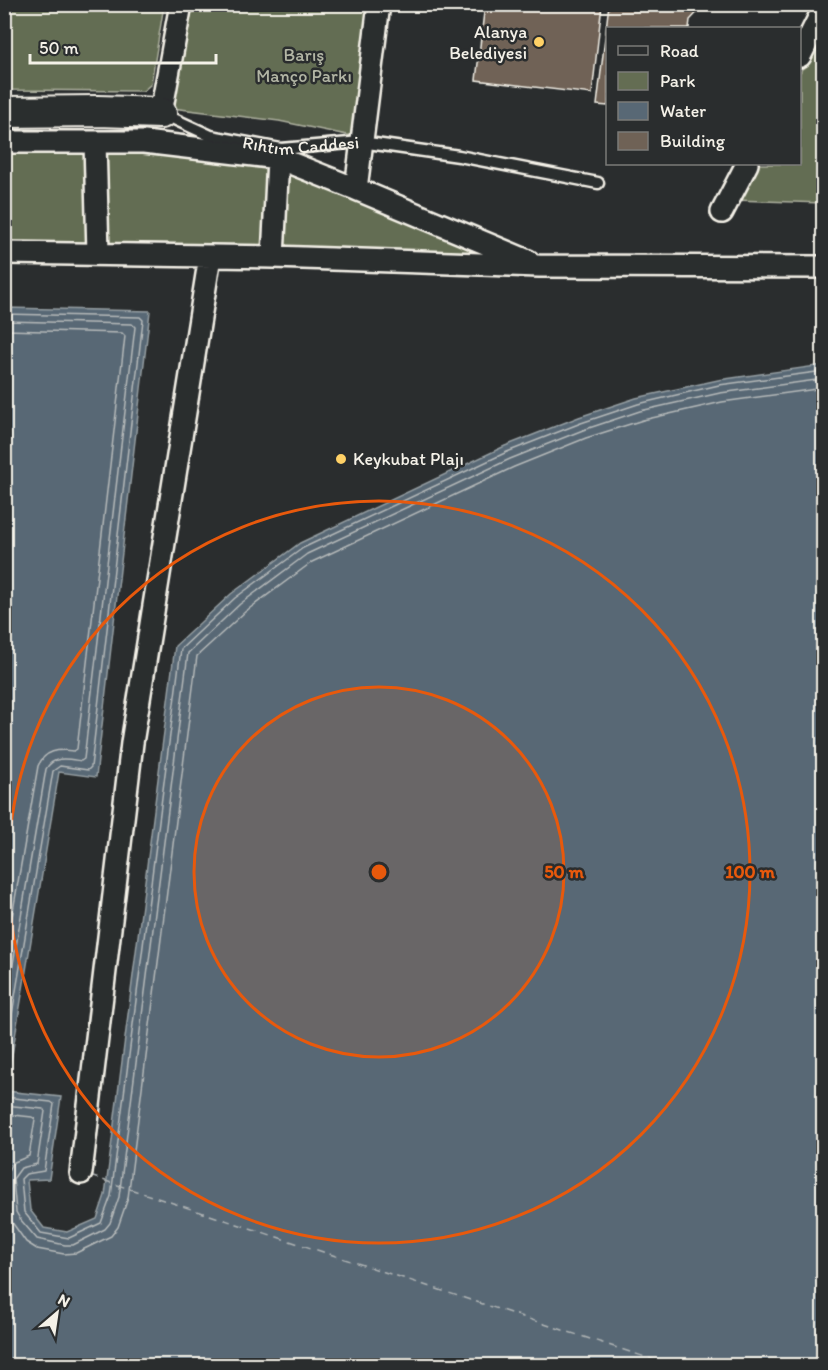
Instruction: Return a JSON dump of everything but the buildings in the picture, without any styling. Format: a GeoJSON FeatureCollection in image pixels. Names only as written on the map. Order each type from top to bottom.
{"type":"FeatureCollection","features":[{"type":"Feature","properties":{"kind":"street"},"geometry":{"type":"LineString","coordinates":[[161,113],[181,4]]}},
{"type":"Feature","properties":{"kind":"street"},"geometry":{"type":"LineString","coordinates":[[356,189],[379,4]]}},
{"type":"Feature","properties":{"kind":"street"},"geometry":{"type":"LineString","coordinates":[[801,54],[824,8]]}},
{"type":"Feature","properties":{"kind":"street","name":"Rıhtım Caddesi"},"geometry":{"type":"LineString","coordinates":[[4,112],[161,113]]}},
{"type":"Feature","properties":{"kind":"street"},"geometry":{"type":"LineString","coordinates":[[4,142],[144,142],[278,158],[539,266]]}},
{"type":"Feature","properties":{"kind":"street"},"geometry":{"type":"LineString","coordinates":[[95,142],[98,253]]}},
{"type":"Feature","properties":{"kind":"street"},"geometry":{"type":"LineString","coordinates":[[273,257],[278,158]]}},
{"type":"Feature","properties":{"kind":"street"},"geometry":{"type":"LineString","coordinates":[[722,212],[746,165]]}},
{"type":"Feature","properties":{"kind":"street"},"geometry":{"type":"LineString","coordinates":[[4,253],[273,257],[539,266],[824,267]]}},
{"type":"Feature","properties":{"kind":"street"},"geometry":{"type":"LineString","coordinates":[[81,1173],[132,743],[210,256]]}},
{"type":"Feature","properties":{"kind":"lane","name":"Rıhtım Caddesi"},"geometry":{"type":"LineString","coordinates":[[161,113],[211,136],[280,149],[361,142],[459,156],[598,183]]}},
{"type":"Feature","properties":{"kind":"green space"},"geometry":{"type":"Polygon","coordinates":[[[5,4],[164,5],[151,84],[143,91],[5,90],[5,4]]]}},
{"type":"Feature","properties":{"kind":"green space","name":"Barış Manço Parkı"},"geometry":{"type":"Polygon","coordinates":[[[187,5],[372,5],[357,137],[279,121],[172,108],[187,5]]]}},
{"type":"Feature","properties":{"kind":"green space"},"geometry":{"type":"Polygon","coordinates":[[[823,26],[823,203],[734,200],[752,165],[801,165],[801,71],[823,26]]]}},
{"type":"Feature","properties":{"kind":"green space"},"geometry":{"type":"Polygon","coordinates":[[[90,147],[91,247],[5,246],[4,149],[90,147]]]}},
{"type":"Feature","properties":{"kind":"green space"},"geometry":{"type":"Polygon","coordinates":[[[101,148],[273,161],[268,251],[104,247],[101,148]]]}},
{"type":"Feature","properties":{"kind":"green space"},"geometry":{"type":"Polygon","coordinates":[[[283,163],[516,261],[279,251],[283,163]]]}},
{"type":"Feature","properties":{"kind":"water"},"geometry":{"type":"Polygon","coordinates":[[[5,308],[150,311],[96,777],[59,772],[6,1091],[61,1097],[49,1179],[27,1180],[30,1210],[44,1228],[67,1232],[97,1219],[105,1195],[175,646],[231,594],[300,543],[505,446],[636,398],[718,380],[823,365],[823,1365],[5,1365],[5,308]]]}},
{"type":"Feature","properties":{"kind":"ferry route"},"geometry":{"type":"LineString","coordinates":[[90,1176],[673,1366]]}},
{"type":"Feature","properties":{"kind":"place","name":"Alanya Belediyesi"},"geometry":{"type":"Point","coordinates":[539,42]}},
{"type":"Feature","properties":{"kind":"place","name":"Keykubat Plajı"},"geometry":{"type":"Point","coordinates":[341,459]}}]}
